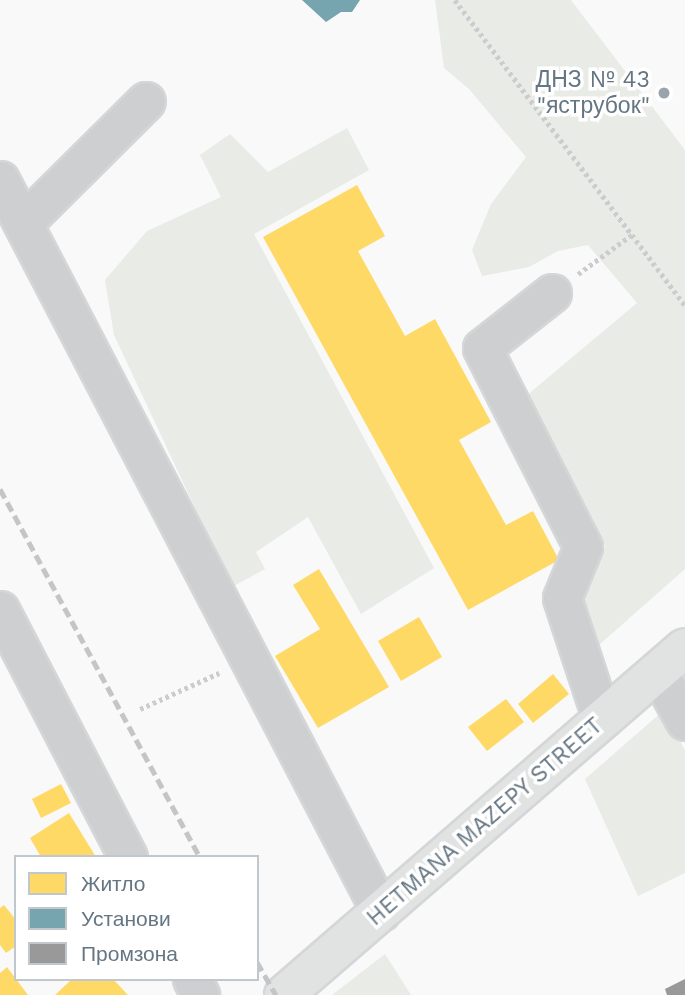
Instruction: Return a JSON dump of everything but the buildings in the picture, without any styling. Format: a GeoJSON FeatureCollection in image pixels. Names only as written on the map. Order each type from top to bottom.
{"type":"FeatureCollection","features":[{"type":"Feature","properties":{"kind":"main road","name":"HETMANA MAZEPY STREET"},"geometry":{"type":"LineString","coordinates":[[284,995],[672,660]]}},
{"type":"Feature","properties":{"kind":"street"},"geometry":{"type":"LineString","coordinates":[[23,223],[146,101]]}},
{"type":"Feature","properties":{"kind":"street"},"geometry":{"type":"LineString","coordinates":[[0,180],[381,912]]}},
{"type":"Feature","properties":{"kind":"street"},"geometry":{"type":"LineString","coordinates":[[552,293],[482,348],[583,547],[562,598],[602,720]]}},
{"type":"Feature","properties":{"kind":"street"},"geometry":{"type":"LineString","coordinates":[[0,610],[127,855]]}},
{"type":"Feature","properties":{"kind":"street"},"geometry":{"type":"LineString","coordinates":[[672,660],[685,721]]}},
{"type":"Feature","properties":{"kind":"path"},"geometry":{"type":"LineString","coordinates":[[455,0],[634,233],[685,305]]}},
{"type":"Feature","properties":{"kind":"path"},"geometry":{"type":"LineString","coordinates":[[552,293],[634,233]]}},
{"type":"Feature","properties":{"kind":"path"},"geometry":{"type":"LineString","coordinates":[[140,709],[249,659]]}},
{"type":"Feature","properties":{"kind":"shaded area"},"geometry":{"type":"Polygon","coordinates":[[[435,0],[571,0],[685,150],[685,569],[599,645],[580,598],[605,546],[526,396],[637,303],[588,245],[558,251],[529,267],[482,276],[472,250],[491,204],[526,157],[469,89],[444,68],[435,0]]]}},
{"type":"Feature","properties":{"kind":"shaded area"},"geometry":{"type":"Polygon","coordinates":[[[347,128],[369,170],[254,234],[434,568],[361,614],[308,517],[256,552],[265,569],[232,587],[114,335],[105,280],[147,231],[221,197],[200,155],[230,134],[268,172],[347,128]]]}},
{"type":"Feature","properties":{"kind":"shaded area"},"geometry":{"type":"Polygon","coordinates":[[[663,711],[685,750],[685,873],[638,896],[585,779],[663,711]]]}},
{"type":"Feature","properties":{"kind":"shaded area"},"geometry":{"type":"Polygon","coordinates":[[[385,954],[411,995],[332,995],[385,954]]]}},
{"type":"Feature","properties":{"kind":"railway"},"geometry":{"type":"LineString","coordinates":[[0,489],[199,855]]}},
{"type":"Feature","properties":{"kind":"railway"},"geometry":{"type":"LineString","coordinates":[[259,965],[276,995]]}},
{"type":"Feature","properties":{"kind":"place","name":"ДНЗ № 43 \"яструбок\""},"geometry":{"type":"Point","coordinates":[664,93]}}]}
